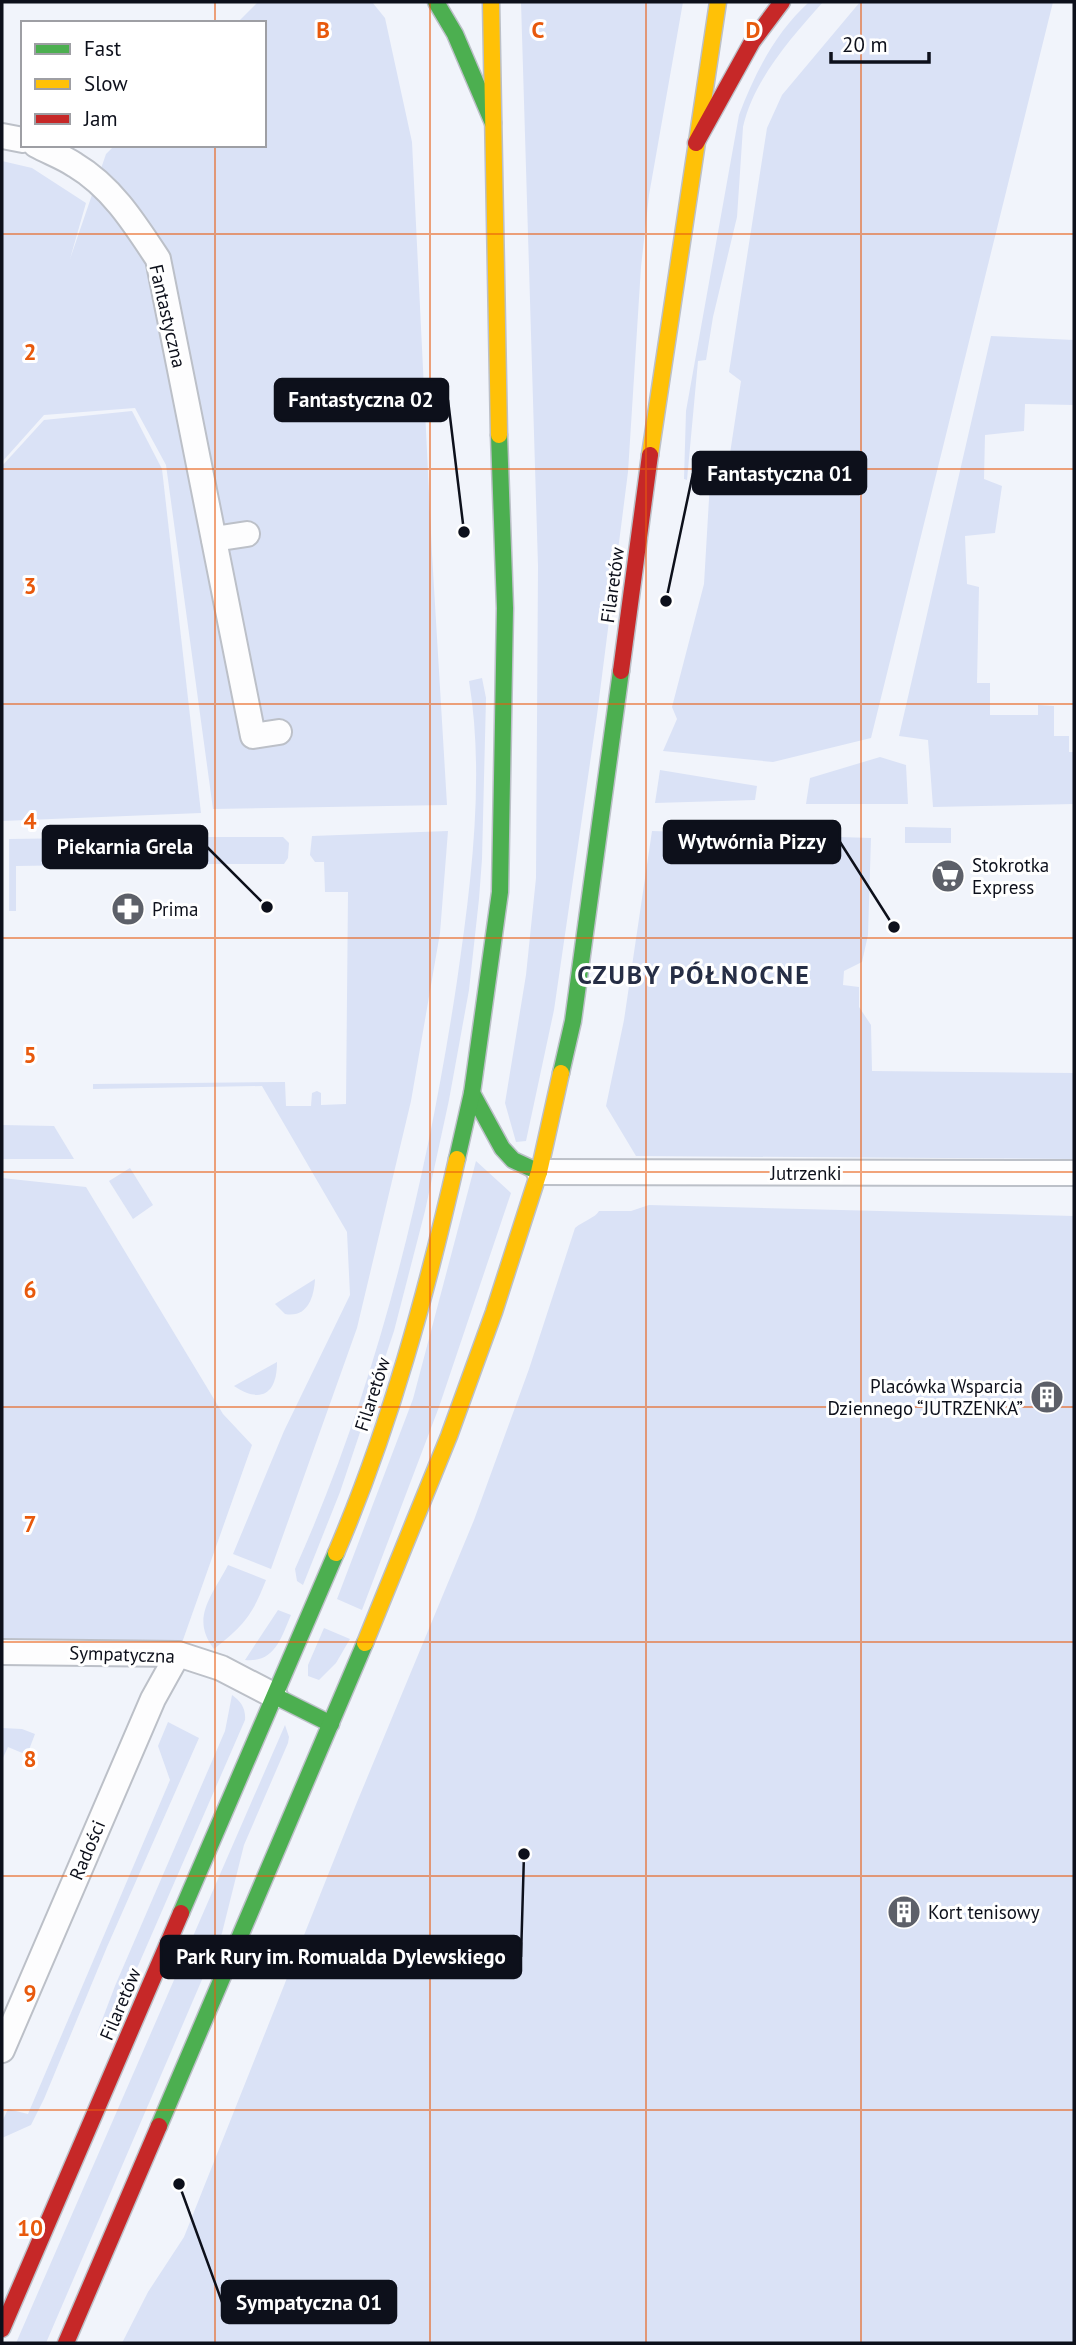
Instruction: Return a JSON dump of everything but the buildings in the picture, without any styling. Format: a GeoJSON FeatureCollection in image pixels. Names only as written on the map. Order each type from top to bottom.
{"type":"FeatureCollection","features":[{"type":"Feature","properties":{"kind":"main road"},"geometry":{"type":"LineString","coordinates":[[436,2],[455,34],[493,122]]}},
{"type":"Feature","properties":{"kind":"main road","name":"Filaretów"},"geometry":{"type":"LineString","coordinates":[[2,2329],[351,1517],[408,1353],[447,1204],[472,1093],[500,892],[504,725],[505,596],[497,360],[491,2]]}},
{"type":"Feature","properties":{"kind":"main road","name":"Filaretów"},"geometry":{"type":"LineString","coordinates":[[66,2343],[401,1560],[445,1449],[494,1312],[539,1172],[573,1021],[657,412],[718,2]]}},
{"type":"Feature","properties":{"kind":"main road"},"geometry":{"type":"LineString","coordinates":[[696,144],[752,42],[782,2]]}},
{"type":"Feature","properties":{"kind":"main road"},"geometry":{"type":"LineString","coordinates":[[472,1093],[502,1148],[513,1160],[539,1172]]}},
{"type":"Feature","properties":{"kind":"main road"},"geometry":{"type":"LineString","coordinates":[[275,1696],[331,1724]]}},
{"type":"Feature","properties":{"kind":"street"},"geometry":{"type":"LineString","coordinates":[[2,135],[21,140]]}},
{"type":"Feature","properties":{"kind":"street","name":"Fantastyczna"},"geometry":{"type":"LineString","coordinates":[[40,147],[76,165],[99,183],[130,217],[158,259],[253,736],[279,732]]}},
{"type":"Feature","properties":{"kind":"street"},"geometry":{"type":"LineString","coordinates":[[214,539],[247,534]]}},
{"type":"Feature","properties":{"kind":"street","name":"Jutrzenki"},"geometry":{"type":"LineString","coordinates":[[539,1172],[1074,1173]]}},
{"type":"Feature","properties":{"kind":"street","name":"Sympatyczna"},"geometry":{"type":"LineString","coordinates":[[2,1651],[178,1654],[221,1668],[275,1696]]}},
{"type":"Feature","properties":{"kind":"street","name":"Radości"},"geometry":{"type":"LineString","coordinates":[[2,2050],[153,1699],[178,1654]]}},
{"type":"Feature","properties":{"kind":"shaded area"},"geometry":{"type":"Polygon","coordinates":[[[258,2],[372,2],[385,18],[412,142],[447,805],[213,809],[166,465],[135,408],[44,415],[2,462],[2,161],[32,168],[86,203],[70,259],[106,154],[113,147],[266,147],[266,21],[239,21],[258,2]]]}},
{"type":"Feature","properties":{"kind":"shaded area"},"geometry":{"type":"Polygon","coordinates":[[[521,2],[683,2],[649,195],[641,267],[628,472],[597,715],[554,1010],[526,1141],[516,1142],[505,1103],[526,975],[536,878],[538,566],[521,2]]]}},
{"type":"Feature","properties":{"kind":"shaded area"},"geometry":{"type":"Polygon","coordinates":[[[809,2],[823,2],[775,60],[756,92],[743,127],[737,217],[713,317],[706,360],[698,361],[687,480],[684,479],[686,411],[739,115],[767,54],[786,27],[809,2]]]}},
{"type":"Feature","properties":{"kind":"shaded area"},"geometry":{"type":"Polygon","coordinates":[[[860,2],[1053,2],[871,738],[773,762],[663,751],[677,719],[672,707],[704,584],[711,465],[729,460],[741,381],[729,372],[767,128],[782,95],[860,2]]]}},
{"type":"Feature","properties":{"kind":"shaded area"},"geometry":{"type":"Polygon","coordinates":[[[991,336],[1074,340],[1074,405],[1025,404],[1024,431],[985,435],[984,479],[1002,486],[995,533],[965,536],[967,584],[979,587],[977,683],[990,683],[990,715],[1038,715],[1038,705],[1054,706],[1054,736],[1069,736],[1069,752],[1074,752],[1074,804],[933,807],[928,740],[899,736],[991,336]]]}},
{"type":"Feature","properties":{"kind":"shaded area"},"geometry":{"type":"Polygon","coordinates":[[[132,411],[162,469],[201,813],[2,821],[2,466],[44,420],[132,411]]]}},
{"type":"Feature","properties":{"kind":"shaded area"},"geometry":{"type":"Polygon","coordinates":[[[482,678],[486,698],[479,899],[469,990],[449,1100],[425,1211],[394,1331],[340,1492],[303,1585],[297,1581],[295,1569],[325,1499],[375,1354],[396,1280],[431,1131],[457,981],[471,869],[476,755],[469,681],[482,678]]]}},
{"type":"Feature","properties":{"kind":"shaded area"},"geometry":{"type":"Polygon","coordinates":[[[880,757],[906,765],[908,804],[806,804],[810,778],[880,757]]]}},
{"type":"Feature","properties":{"kind":"shaded area"},"geometry":{"type":"Polygon","coordinates":[[[660,770],[757,786],[755,800],[655,803],[660,770]]]}},
{"type":"Feature","properties":{"kind":"shaded area"},"geometry":{"type":"Polygon","coordinates":[[[905,827],[951,828],[951,843],[905,843],[905,827]]]}},
{"type":"Feature","properties":{"kind":"shaded area"},"geometry":{"type":"Polygon","coordinates":[[[448,831],[440,933],[411,1101],[357,1328],[271,1569],[233,1554],[284,1431],[350,1295],[347,1232],[262,1086],[93,1089],[93,1084],[285,1082],[286,1106],[311,1106],[312,1093],[317,1091],[321,1093],[321,1105],[346,1104],[348,892],[325,892],[324,862],[315,862],[310,855],[312,836],[448,831]]]}},
{"type":"Feature","properties":{"kind":"shaded area"},"geometry":{"type":"Polygon","coordinates":[[[652,831],[871,838],[868,935],[862,962],[844,971],[843,985],[859,987],[859,1007],[871,1025],[872,1071],[1074,1073],[1074,1159],[636,1156],[606,1106],[624,1020],[652,831]]]}},
{"type":"Feature","properties":{"kind":"shaded area"},"geometry":{"type":"Polygon","coordinates":[[[151,837],[154,843],[154,858],[149,864],[16,866],[16,911],[9,911],[9,839],[151,837]]]}},
{"type":"Feature","properties":{"kind":"shaded area"},"geometry":{"type":"Polygon","coordinates":[[[180,837],[283,837],[289,843],[288,858],[284,864],[181,864],[174,851],[180,837]]]}},
{"type":"Feature","properties":{"kind":"shaded area"},"geometry":{"type":"Polygon","coordinates":[[[2,1125],[54,1126],[74,1159],[2,1159],[2,1125]]]}},
{"type":"Feature","properties":{"kind":"shaded area"},"geometry":{"type":"Polygon","coordinates":[[[476,1161],[511,1193],[439,1407],[362,1610],[337,1599],[413,1399],[476,1161]]]}},
{"type":"Feature","properties":{"kind":"shaded area"},"geometry":{"type":"Polygon","coordinates":[[[130,1168],[153,1205],[133,1219],[109,1181],[130,1168]]]}},
{"type":"Feature","properties":{"kind":"shaded area"},"geometry":{"type":"Polygon","coordinates":[[[2,1178],[86,1187],[223,1414],[252,1445],[178,1654],[2,1652],[2,1178]]]}},
{"type":"Feature","properties":{"kind":"shaded area"},"geometry":{"type":"Polygon","coordinates":[[[649,1205],[1074,1216],[1074,2343],[122,2343],[148,2292],[184,2237],[355,1807],[474,1520],[529,1369],[575,1228],[599,1211],[631,1211],[649,1205]]]}},
{"type":"Feature","properties":{"kind":"shaded area"},"geometry":{"type":"Polygon","coordinates":[[[315,1279],[311,1299],[304,1310],[285,1314],[275,1304],[315,1279]]]}},
{"type":"Feature","properties":{"kind":"shaded area"},"geometry":{"type":"Polygon","coordinates":[[[277,1362],[274,1382],[266,1393],[252,1394],[234,1386],[277,1362]]]}},
{"type":"Feature","properties":{"kind":"shaded area"},"geometry":{"type":"Polygon","coordinates":[[[228,1565],[266,1580],[246,1619],[214,1649],[207,1638],[204,1617],[210,1597],[228,1565]]]}},
{"type":"Feature","properties":{"kind":"shaded area"},"geometry":{"type":"Polygon","coordinates":[[[278,1610],[291,1615],[276,1647],[263,1657],[245,1660],[278,1610]]]}},
{"type":"Feature","properties":{"kind":"shaded area"},"geometry":{"type":"Polygon","coordinates":[[[324,1628],[350,1639],[336,1663],[319,1680],[308,1676],[308,1665],[324,1628]]]}},
{"type":"Feature","properties":{"kind":"shaded area"},"geometry":{"type":"Polygon","coordinates":[[[232,1695],[242,1706],[245,1720],[138,1966],[99,2037],[96,2036],[225,1731],[232,1695]]]}},
{"type":"Feature","properties":{"kind":"shaded area"},"geometry":{"type":"Polygon","coordinates":[[[168,1722],[199,1738],[44,2099],[31,2125],[2,2138],[2,2122],[8,2109],[28,2114],[170,1780],[158,1746],[168,1722]]]}},
{"type":"Feature","properties":{"kind":"shaded area"},"geometry":{"type":"Polygon","coordinates":[[[285,1725],[288,1743],[244,1845],[222,1933],[46,2343],[16,2343],[285,1725]]]}},
{"type":"Feature","properties":{"kind":"shaded area"},"geometry":{"type":"Polygon","coordinates":[[[2,1728],[22,1729],[35,1734],[27,1755],[8,1747],[2,1760],[2,1728]]]}},
{"type":"Feature","properties":{"kind":"traffic: fast"},"geometry":{"type":"LineString","coordinates":[[436,2],[455,34],[493,123]]}},
{"type":"Feature","properties":{"kind":"traffic: fast"},"geometry":{"type":"LineString","coordinates":[[457,1159],[472,1093],[500,892],[505,608],[499,435]]}},
{"type":"Feature","properties":{"kind":"traffic: fast"},"geometry":{"type":"LineString","coordinates":[[561,1073],[573,1021],[621,671]]}},
{"type":"Feature","properties":{"kind":"traffic: fast"},"geometry":{"type":"LineString","coordinates":[[472,1093],[502,1148],[513,1160],[539,1172]]}},
{"type":"Feature","properties":{"kind":"traffic: fast"},"geometry":{"type":"LineString","coordinates":[[181,1913],[336,1553]]}},
{"type":"Feature","properties":{"kind":"traffic: fast"},"geometry":{"type":"LineString","coordinates":[[159,2126],[365,1643]]}},
{"type":"Feature","properties":{"kind":"traffic: fast"},"geometry":{"type":"LineString","coordinates":[[275,1696],[331,1724]]}},
{"type":"Feature","properties":{"kind":"traffic: slow"},"geometry":{"type":"LineString","coordinates":[[491,2],[499,435]]}},
{"type":"Feature","properties":{"kind":"traffic: slow"},"geometry":{"type":"LineString","coordinates":[[650,455],[718,2]]}},
{"type":"Feature","properties":{"kind":"traffic: slow"},"geometry":{"type":"LineString","coordinates":[[365,1643],[449,1436],[494,1312],[539,1172],[561,1073]]}},
{"type":"Feature","properties":{"kind":"traffic: slow"},"geometry":{"type":"LineString","coordinates":[[336,1553],[390,1408],[433,1259],[457,1159]]}},
{"type":"Feature","properties":{"kind":"traffic: jam"},"geometry":{"type":"LineString","coordinates":[[696,143],[752,42],[782,2]]}},
{"type":"Feature","properties":{"kind":"traffic: jam"},"geometry":{"type":"LineString","coordinates":[[621,671],[650,455]]}},
{"type":"Feature","properties":{"kind":"traffic: jam"},"geometry":{"type":"LineString","coordinates":[[2,2329],[181,1913]]}},
{"type":"Feature","properties":{"kind":"traffic: jam"},"geometry":{"type":"LineString","coordinates":[[66,2343],[159,2126]]}},
{"type":"Feature","properties":{"kind":"place","name":"Fantastyczna 02"},"geometry":{"type":"Point","coordinates":[464,532]}},
{"type":"Feature","properties":{"kind":"place","name":"Fantastyczna 01"},"geometry":{"type":"Point","coordinates":[666,601]}},
{"type":"Feature","properties":{"kind":"place","name":"Stokrotka Express"},"geometry":{"type":"Point","coordinates":[948,876]}},
{"type":"Feature","properties":{"kind":"place","name":"Piekarnia Grela"},"geometry":{"type":"Point","coordinates":[267,907]}},
{"type":"Feature","properties":{"kind":"place","name":"Prima"},"geometry":{"type":"Point","coordinates":[128,909]}},
{"type":"Feature","properties":{"kind":"place","name":"Wytwórnia Pizzy"},"geometry":{"type":"Point","coordinates":[894,927]}},
{"type":"Feature","properties":{"kind":"place","name":"Placówka Wsparcia Dziennego “JUTRZENKA”"},"geometry":{"type":"Point","coordinates":[1047,1397]}},
{"type":"Feature","properties":{"kind":"place","name":"Park Rury im. Romualda Dylewskiego"},"geometry":{"type":"Point","coordinates":[524,1854]}},
{"type":"Feature","properties":{"kind":"place","name":"Kort tenisowy"},"geometry":{"type":"Point","coordinates":[904,1912]}},
{"type":"Feature","properties":{"kind":"place","name":"Sympatyczna 01"},"geometry":{"type":"Point","coordinates":[179,2184]}},
{"type":"Feature","properties":{"kind":"district","name":"CZUBY PÓŁNOCNE"},"geometry":{"type":"Point","coordinates":[694,974]}}]}
